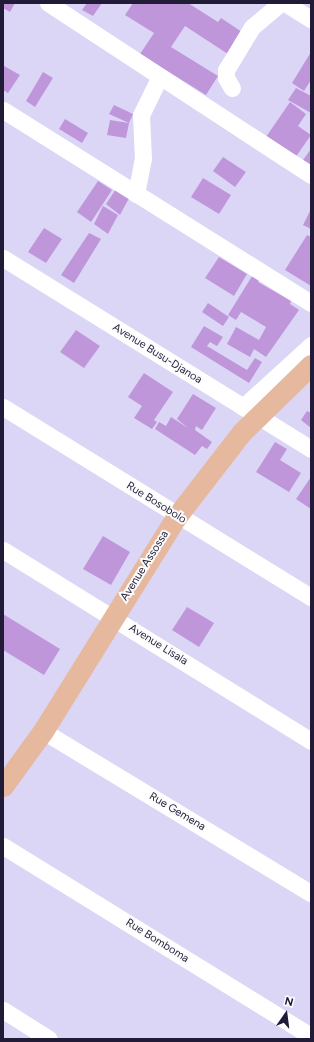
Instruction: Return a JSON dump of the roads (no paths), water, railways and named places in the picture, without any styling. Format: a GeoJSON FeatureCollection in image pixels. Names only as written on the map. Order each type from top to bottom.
{"type":"FeatureCollection","features":[{"type":"Feature","properties":{"kind":"main road","name":"Avenue Assossa"},"geometry":{"type":"LineString","coordinates":[[3,786],[43,731],[176,516],[250,412],[302,381],[311,365]]}},
{"type":"Feature","properties":{"kind":"street"},"geometry":{"type":"LineString","coordinates":[[48,3],[311,175]]}},
{"type":"Feature","properties":{"kind":"street"},"geometry":{"type":"LineString","coordinates":[[232,88],[226,78],[226,70],[252,28],[281,3]]}},
{"type":"Feature","properties":{"kind":"street"},"geometry":{"type":"LineString","coordinates":[[285,3],[311,19]]}},
{"type":"Feature","properties":{"kind":"street"},"geometry":{"type":"LineString","coordinates":[[136,194],[143,159],[141,115],[160,76]]}},
{"type":"Feature","properties":{"kind":"street"},"geometry":{"type":"LineString","coordinates":[[3,110],[311,303]]}},
{"type":"Feature","properties":{"kind":"street","name":"Avenue Busu-Djanoa"},"geometry":{"type":"LineString","coordinates":[[3,258],[311,449]]}},
{"type":"Feature","properties":{"kind":"street"},"geometry":{"type":"LineString","coordinates":[[250,412],[311,345]]}},
{"type":"Feature","properties":{"kind":"street","name":"Rue Bosobolo"},"geometry":{"type":"LineString","coordinates":[[3,407],[176,516],[311,597]]}},
{"type":"Feature","properties":{"kind":"street","name":"Avenue Lisala"},"geometry":{"type":"LineString","coordinates":[[3,550],[113,616],[311,741]]}},
{"type":"Feature","properties":{"kind":"street","name":"Rue Gemena"},"geometry":{"type":"LineString","coordinates":[[43,731],[311,893]]}},
{"type":"Feature","properties":{"kind":"street","name":"Rue Bomboma"},"geometry":{"type":"LineString","coordinates":[[3,846],[311,1036]]}},
{"type":"Feature","properties":{"kind":"street"},"geometry":{"type":"LineString","coordinates":[[3,1010],[49,1039]]}}]}
